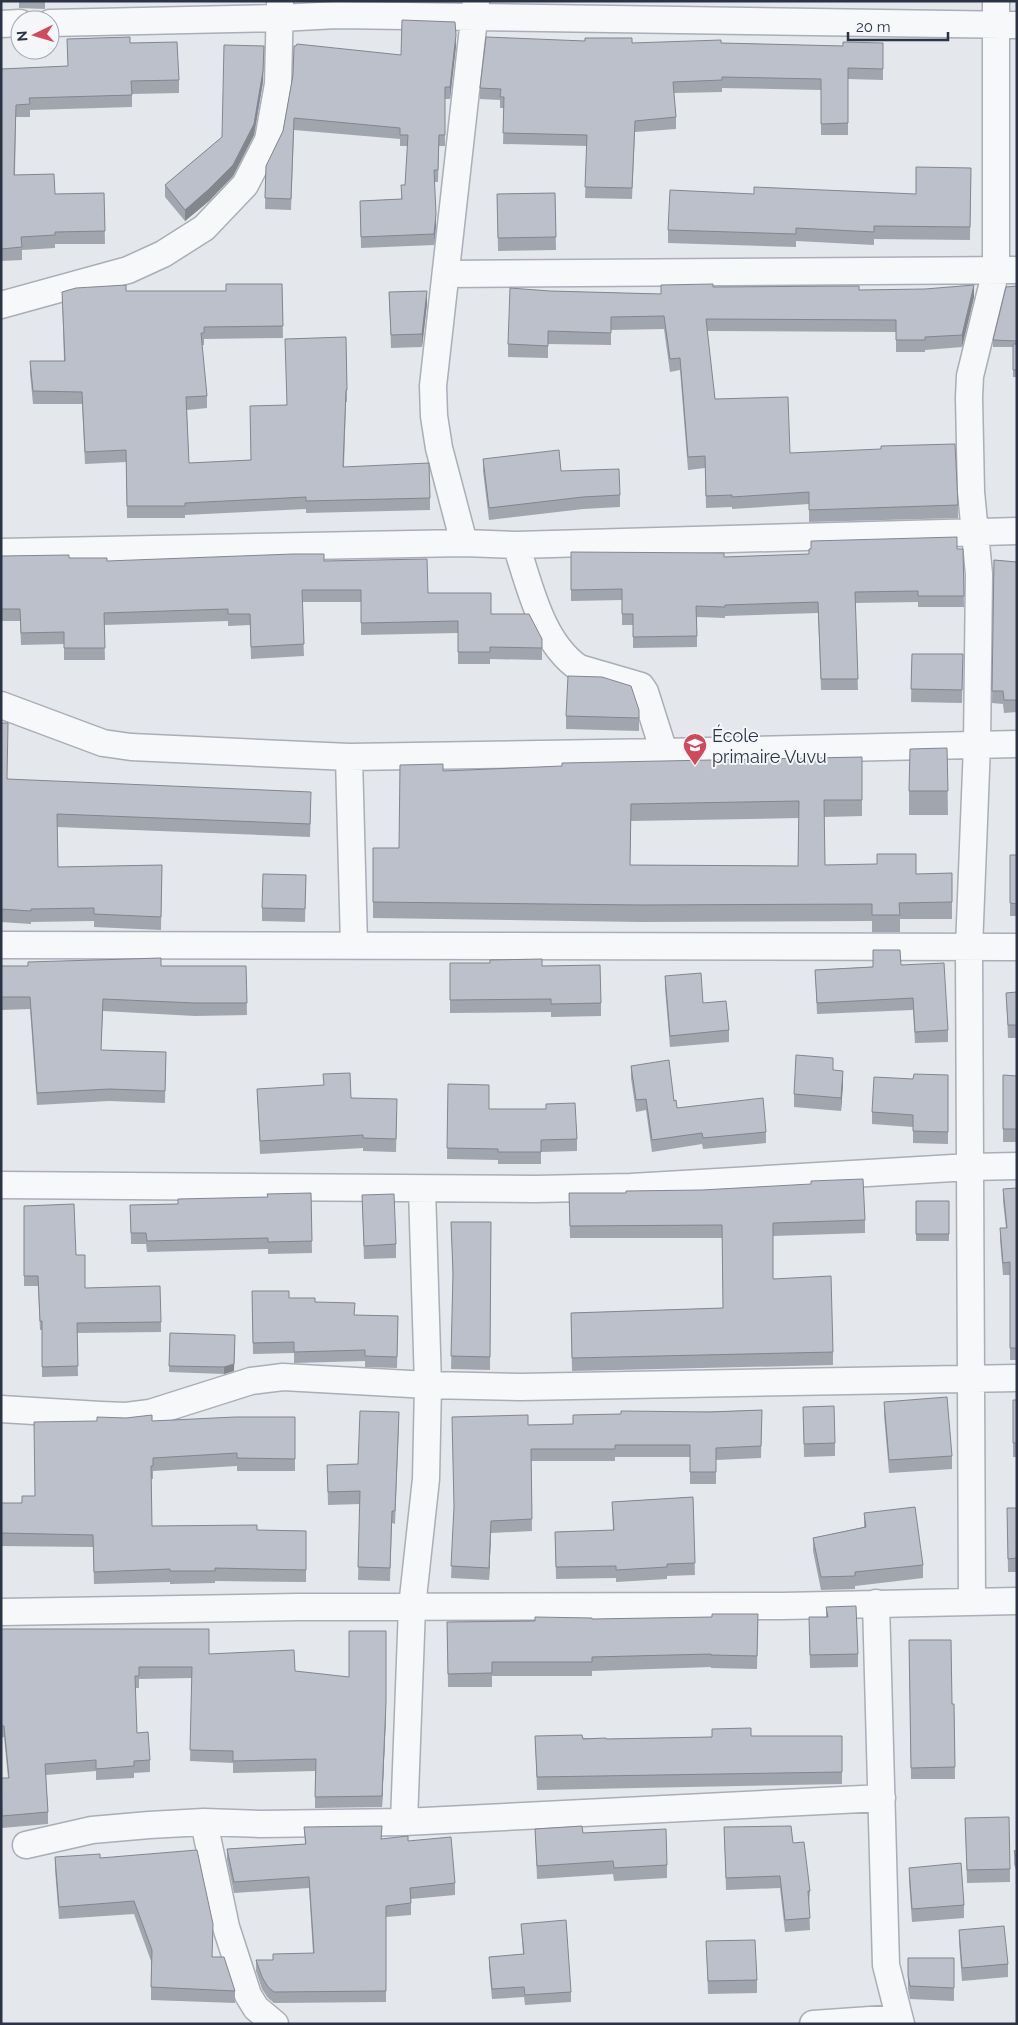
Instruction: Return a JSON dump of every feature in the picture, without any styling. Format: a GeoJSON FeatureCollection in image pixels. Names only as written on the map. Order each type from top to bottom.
{"type":"FeatureCollection","features":[{"type":"Feature","properties":{"kind":"street"},"geometry":{"type":"LineString","coordinates":[[464,543],[439,448],[434,416],[433,386],[476,9]]}},
{"type":"Feature","properties":{"kind":"street"},"geometry":{"type":"LineString","coordinates":[[60,22],[280,10],[337,15],[476,9],[1003,17],[1007,270],[970,376],[968,397],[971,473],[979,574],[977,745],[969,948],[972,1602]]}},
{"type":"Feature","properties":{"kind":"street"},"geometry":{"type":"LineString","coordinates":[[1,305],[128,270],[163,254],[204,228],[211,221],[245,185],[268,140],[278,84],[280,10]]}},
{"type":"Feature","properties":{"kind":"street"},"geometry":{"type":"LineString","coordinates":[[446,274],[1007,270]]}},
{"type":"Feature","properties":{"kind":"street"},"geometry":{"type":"LineString","coordinates":[[1,552],[464,543],[516,545],[1017,531]]}},
{"type":"Feature","properties":{"kind":"street"},"geometry":{"type":"LineString","coordinates":[[516,545],[542,621],[570,662],[579,668],[641,686],[646,692],[664,752]]}},
{"type":"Feature","properties":{"kind":"street"},"geometry":{"type":"LineString","coordinates":[[1,705],[103,743],[130,747],[350,757],[1017,744]]}},
{"type":"Feature","properties":{"kind":"street"},"geometry":{"type":"LineString","coordinates":[[350,757],[354,945]]}},
{"type":"Feature","properties":{"kind":"street"},"geometry":{"type":"LineString","coordinates":[[1,945],[1017,947]]}},
{"type":"Feature","properties":{"kind":"street"},"geometry":{"type":"LineString","coordinates":[[1,1185],[422,1190],[631,1187],[970,1167],[1017,1166]]}},
{"type":"Feature","properties":{"kind":"street"},"geometry":{"type":"LineString","coordinates":[[404,1822],[412,1607],[426,1479],[428,1385],[422,1190]]}},
{"type":"Feature","properties":{"kind":"street"},"geometry":{"type":"LineString","coordinates":[[1,1409],[100,1416],[142,1414],[250,1381],[283,1377],[428,1385],[520,1387],[1017,1378]]}},
{"type":"Feature","properties":{"kind":"street"},"geometry":{"type":"LineString","coordinates":[[1,1612],[298,1606],[783,1606],[1017,1601]]}},
{"type":"Feature","properties":{"kind":"street"},"geometry":{"type":"LineString","coordinates":[[813,2024],[900,2021],[886,1965],[876,1603]]}},
{"type":"Feature","properties":{"kind":"street"},"geometry":{"type":"LineString","coordinates":[[26,1845],[92,1830],[204,1822],[260,1824],[404,1822],[556,1816],[882,1798]]}},
{"type":"Feature","properties":{"kind":"street"},"geometry":{"type":"LineString","coordinates":[[204,1822],[226,1926],[248,1996],[256,2008],[274,2024]]}},
{"type":"Feature","properties":{"kind":"building"},"geometry":{"type":"Polygon","coordinates":[[[402,20],[455,22],[456,35],[450,87],[445,87],[445,135],[439,135],[438,170],[434,170],[436,214],[434,234],[361,237],[360,201],[402,199],[401,185],[405,185],[408,135],[400,135],[400,128],[294,118],[291,199],[265,198],[266,166],[283,131],[293,75],[294,46],[297,44],[401,55],[402,20]]]}},
{"type":"Feature","properties":{"kind":"building"},"geometry":{"type":"Polygon","coordinates":[[[130,37],[130,43],[177,42],[179,80],[131,81],[132,95],[29,98],[30,104],[16,105],[14,175],[54,174],[55,194],[104,193],[105,231],[55,232],[55,235],[21,237],[22,247],[1,249],[1,69],[68,66],[67,39],[130,37]]]}},
{"type":"Feature","properties":{"kind":"building"},"geometry":{"type":"Polygon","coordinates":[[[486,37],[585,41],[585,38],[632,38],[632,43],[721,40],[721,43],[843,46],[843,42],[883,43],[883,69],[848,68],[848,123],[821,124],[821,79],[722,77],[722,80],[673,82],[676,117],[635,121],[632,188],[585,187],[587,135],[503,133],[504,97],[500,97],[501,89],[480,88],[486,37]]]}},
{"type":"Feature","properties":{"kind":"building"},"geometry":{"type":"Polygon","coordinates":[[[224,45],[264,46],[263,71],[254,124],[233,165],[185,210],[165,185],[222,137],[224,45]]]}},
{"type":"Feature","properties":{"kind":"building"},"geometry":{"type":"Polygon","coordinates":[[[916,167],[971,168],[970,227],[874,226],[874,232],[796,228],[796,234],[668,230],[670,190],[754,194],[754,187],[916,194],[916,167]]]}},
{"type":"Feature","properties":{"kind":"building"},"geometry":{"type":"Polygon","coordinates":[[[555,193],[556,237],[498,238],[497,194],[555,193]]]}},
{"type":"Feature","properties":{"kind":"building"},"geometry":{"type":"Polygon","coordinates":[[[226,284],[282,284],[283,326],[204,327],[204,333],[201,333],[207,396],[186,397],[189,463],[251,460],[250,406],[287,405],[285,339],[346,337],[347,390],[343,467],[429,463],[430,498],[306,501],[306,497],[185,503],[185,506],[127,506],[126,450],[85,452],[82,392],[33,391],[30,361],[65,361],[62,292],[76,288],[126,285],[126,291],[226,291],[226,284]]]}},
{"type":"Feature","properties":{"kind":"building"},"geometry":{"type":"Polygon","coordinates":[[[713,284],[713,287],[859,286],[859,290],[925,289],[974,285],[962,335],[925,337],[925,340],[896,340],[896,320],[706,319],[715,399],[788,397],[790,453],[881,449],[881,446],[955,444],[958,505],[809,510],[809,492],[732,497],[732,495],[706,496],[705,456],[688,457],[680,358],[670,359],[664,316],[611,317],[611,333],[548,331],[548,346],[508,344],[510,288],[661,294],[661,285],[713,284]]]}},
{"type":"Feature","properties":{"kind":"building"},"geometry":{"type":"Polygon","coordinates":[[[1017,286],[1017,341],[993,340],[1006,287],[1017,286]]]}},
{"type":"Feature","properties":{"kind":"building"},"geometry":{"type":"Polygon","coordinates":[[[427,291],[422,334],[391,335],[389,292],[427,291]]]}},
{"type":"Feature","properties":{"kind":"building"},"geometry":{"type":"Polygon","coordinates":[[[1013,344],[1017,344],[1017,370],[1013,370],[1013,344]]]}},
{"type":"Feature","properties":{"kind":"building"},"geometry":{"type":"Polygon","coordinates":[[[559,450],[561,471],[619,469],[620,495],[583,497],[489,508],[483,459],[559,450]]]}},
{"type":"Feature","properties":{"kind":"building"},"geometry":{"type":"Polygon","coordinates":[[[957,537],[957,549],[963,549],[964,596],[918,596],[918,591],[855,592],[858,679],[821,679],[818,602],[725,605],[725,607],[696,606],[697,636],[633,637],[633,614],[622,614],[622,589],[571,590],[571,552],[724,553],[724,557],[809,554],[811,541],[957,537]]]}},
{"type":"Feature","properties":{"kind":"building"},"geometry":{"type":"Polygon","coordinates":[[[324,554],[324,561],[427,559],[428,593],[491,593],[491,614],[529,614],[542,639],[542,648],[490,647],[490,652],[458,652],[458,621],[361,623],[361,590],[302,590],[304,644],[251,647],[250,614],[228,614],[228,609],[104,613],[105,648],[64,648],[64,632],[21,633],[20,609],[1,609],[1,556],[69,555],[69,558],[107,558],[107,561],[324,554]]]}},
{"type":"Feature","properties":{"kind":"building"},"geometry":{"type":"Polygon","coordinates":[[[994,560],[1017,562],[1017,700],[1004,700],[1003,691],[992,691],[994,560]]]}},
{"type":"Feature","properties":{"kind":"building"},"geometry":{"type":"Polygon","coordinates":[[[912,654],[963,654],[962,690],[911,689],[912,654]]]}},
{"type":"Feature","properties":{"kind":"building"},"geometry":{"type":"Polygon","coordinates":[[[568,676],[602,677],[631,686],[639,710],[639,718],[566,716],[568,676]]]}},
{"type":"Feature","properties":{"kind":"building"},"geometry":{"type":"Polygon","coordinates":[[[1,723],[8,723],[7,779],[311,792],[310,824],[57,814],[58,867],[162,865],[161,917],[94,914],[94,908],[31,909],[31,911],[1,909],[1,723]]]}},
{"type":"Feature","properties":{"kind":"building"},"geometry":{"type":"Polygon","coordinates":[[[947,748],[948,791],[909,791],[910,749],[947,748]]]}},
{"type":"Feature","properties":{"kind":"building"},"geometry":{"type":"Polygon","coordinates":[[[862,757],[862,800],[824,800],[825,865],[877,864],[877,854],[916,854],[916,874],[952,873],[952,902],[899,903],[900,915],[872,915],[872,904],[641,905],[373,902],[373,848],[399,848],[400,765],[443,764],[443,771],[562,766],[562,763],[862,757]],[[799,801],[631,804],[630,865],[798,866],[799,801]]]}},
{"type":"Feature","properties":{"kind":"building"},"geometry":{"type":"Polygon","coordinates":[[[1010,855],[1017,855],[1017,904],[1010,903],[1010,855]]]}},
{"type":"Feature","properties":{"kind":"building"},"geometry":{"type":"Polygon","coordinates":[[[263,874],[306,875],[305,909],[262,908],[263,874]]]}},
{"type":"Feature","properties":{"kind":"building"},"geometry":{"type":"Polygon","coordinates":[[[873,950],[900,950],[901,965],[944,963],[948,1030],[915,1032],[913,998],[817,1003],[815,970],[873,967],[873,950]]]}},
{"type":"Feature","properties":{"kind":"building"},"geometry":{"type":"Polygon","coordinates":[[[161,958],[161,966],[246,966],[247,1003],[103,999],[101,1050],[166,1052],[165,1091],[109,1089],[37,1093],[30,997],[1,997],[1,966],[28,966],[28,962],[161,958]]]}},
{"type":"Feature","properties":{"kind":"building"},"geometry":{"type":"Polygon","coordinates":[[[542,959],[542,966],[600,965],[601,1003],[551,1004],[551,999],[450,1000],[450,963],[490,963],[490,960],[542,959]]]}},
{"type":"Feature","properties":{"kind":"building"},"geometry":{"type":"Polygon","coordinates":[[[701,973],[703,1003],[726,1001],[729,1030],[670,1036],[665,976],[701,973]]]}},
{"type":"Feature","properties":{"kind":"building"},"geometry":{"type":"Polygon","coordinates":[[[1017,992],[1017,1025],[1008,1025],[1006,993],[1017,992]]]}},
{"type":"Feature","properties":{"kind":"building"},"geometry":{"type":"Polygon","coordinates":[[[796,1055],[833,1058],[833,1070],[843,1071],[841,1098],[794,1094],[796,1055]]]}},
{"type":"Feature","properties":{"kind":"building"},"geometry":{"type":"Polygon","coordinates":[[[669,1060],[674,1101],[676,1100],[677,1108],[763,1098],[766,1132],[703,1138],[702,1133],[652,1140],[646,1099],[636,1100],[631,1066],[669,1060]]]}},
{"type":"Feature","properties":{"kind":"building"},"geometry":{"type":"Polygon","coordinates":[[[350,1073],[351,1098],[397,1099],[396,1139],[363,1138],[363,1135],[260,1141],[257,1089],[324,1085],[323,1074],[350,1073]]]}},
{"type":"Feature","properties":{"kind":"building"},"geometry":{"type":"Polygon","coordinates":[[[914,1074],[948,1075],[948,1132],[913,1131],[913,1115],[872,1112],[874,1077],[913,1079],[914,1074]]]}},
{"type":"Feature","properties":{"kind":"building"},"geometry":{"type":"Polygon","coordinates":[[[1003,1075],[1017,1076],[1017,1129],[1003,1129],[1003,1075]]]}},
{"type":"Feature","properties":{"kind":"building"},"geometry":{"type":"Polygon","coordinates":[[[448,1084],[489,1085],[489,1109],[546,1109],[546,1104],[575,1103],[577,1139],[541,1140],[541,1152],[498,1152],[498,1149],[447,1148],[448,1084]]]}},
{"type":"Feature","properties":{"kind":"building"},"geometry":{"type":"Polygon","coordinates":[[[863,1179],[865,1220],[773,1223],[773,1279],[831,1276],[833,1352],[572,1358],[571,1313],[723,1308],[722,1225],[570,1226],[569,1193],[702,1190],[811,1184],[811,1181],[863,1179]]]}},
{"type":"Feature","properties":{"kind":"building"},"geometry":{"type":"Polygon","coordinates":[[[1017,1188],[1017,1348],[1010,1348],[1010,1262],[1003,1263],[1000,1228],[1007,1228],[1003,1189],[1017,1188]]]}},
{"type":"Feature","properties":{"kind":"building"},"geometry":{"type":"Polygon","coordinates":[[[311,1193],[312,1241],[268,1242],[268,1238],[147,1241],[146,1233],[131,1233],[130,1205],[178,1204],[178,1199],[268,1197],[267,1194],[311,1193]]]}},
{"type":"Feature","properties":{"kind":"building"},"geometry":{"type":"Polygon","coordinates":[[[394,1194],[396,1244],[364,1246],[362,1195],[394,1194]]]}},
{"type":"Feature","properties":{"kind":"building"},"geometry":{"type":"Polygon","coordinates":[[[916,1201],[949,1201],[949,1234],[916,1234],[916,1201]]]}},
{"type":"Feature","properties":{"kind":"building"},"geometry":{"type":"Polygon","coordinates":[[[74,1204],[76,1255],[85,1255],[85,1288],[160,1286],[161,1322],[77,1323],[78,1366],[42,1367],[42,1321],[40,1321],[38,1276],[24,1276],[24,1206],[74,1204]]]}},
{"type":"Feature","properties":{"kind":"building"},"geometry":{"type":"Polygon","coordinates":[[[451,1222],[491,1222],[490,1357],[451,1356],[453,1273],[451,1222]]]}},
{"type":"Feature","properties":{"kind":"building"},"geometry":{"type":"Polygon","coordinates":[[[252,1291],[289,1291],[289,1298],[315,1298],[315,1302],[355,1303],[354,1315],[398,1316],[397,1357],[365,1356],[365,1350],[294,1352],[294,1342],[253,1343],[252,1291]]]}},
{"type":"Feature","properties":{"kind":"building"},"geometry":{"type":"Polygon","coordinates":[[[170,1333],[235,1335],[234,1364],[224,1367],[169,1366],[170,1333]]]}},
{"type":"Feature","properties":{"kind":"building"},"geometry":{"type":"Polygon","coordinates":[[[947,1397],[952,1456],[889,1460],[884,1402],[947,1397]]]}},
{"type":"Feature","properties":{"kind":"building"},"geometry":{"type":"Polygon","coordinates":[[[1013,1400],[1017,1400],[1017,1443],[1013,1443],[1013,1400]]]}},
{"type":"Feature","properties":{"kind":"building"},"geometry":{"type":"Polygon","coordinates":[[[834,1406],[835,1443],[804,1444],[803,1407],[834,1406]]]}},
{"type":"Feature","properties":{"kind":"building"},"geometry":{"type":"Polygon","coordinates":[[[762,1410],[761,1446],[716,1448],[716,1472],[690,1472],[690,1445],[615,1445],[615,1449],[531,1449],[532,1519],[491,1521],[489,1568],[451,1566],[454,1507],[452,1417],[528,1415],[528,1425],[573,1424],[573,1415],[621,1414],[621,1411],[710,1412],[762,1410]]]}},
{"type":"Feature","properties":{"kind":"building"},"geometry":{"type":"Polygon","coordinates":[[[360,1411],[399,1412],[395,1511],[392,1511],[390,1568],[358,1567],[360,1491],[328,1492],[327,1465],[358,1464],[360,1411]]]}},
{"type":"Feature","properties":{"kind":"building"},"geometry":{"type":"Polygon","coordinates":[[[152,1415],[152,1421],[235,1417],[295,1417],[295,1459],[237,1458],[237,1453],[153,1458],[153,1466],[151,1466],[152,1526],[257,1525],[257,1530],[306,1531],[306,1570],[215,1568],[215,1571],[170,1571],[170,1569],[94,1572],[93,1535],[1,1533],[1,1503],[22,1503],[22,1496],[35,1496],[34,1422],[97,1421],[97,1417],[126,1418],[152,1415]]]}},
{"type":"Feature","properties":{"kind":"building"},"geometry":{"type":"Polygon","coordinates":[[[693,1497],[695,1563],[667,1564],[667,1567],[616,1570],[616,1566],[556,1567],[555,1532],[614,1530],[612,1502],[693,1497]]]}},
{"type":"Feature","properties":{"kind":"building"},"geometry":{"type":"Polygon","coordinates":[[[915,1507],[923,1565],[855,1572],[855,1576],[821,1577],[813,1538],[866,1527],[864,1513],[915,1507]]]}},
{"type":"Feature","properties":{"kind":"building"},"geometry":{"type":"Polygon","coordinates":[[[1007,1508],[1017,1508],[1017,1558],[1008,1559],[1007,1508]]]}},
{"type":"Feature","properties":{"kind":"building"},"geometry":{"type":"Polygon","coordinates":[[[856,1606],[858,1654],[810,1655],[809,1617],[828,1617],[826,1607],[856,1606]]]}},
{"type":"Feature","properties":{"kind":"building"},"geometry":{"type":"Polygon","coordinates":[[[712,1614],[758,1614],[757,1656],[711,1654],[592,1657],[592,1662],[492,1662],[492,1673],[448,1674],[447,1622],[535,1621],[535,1617],[592,1619],[712,1617],[712,1614]]]}},
{"type":"Feature","properties":{"kind":"building"},"geometry":{"type":"Polygon","coordinates":[[[1,1629],[209,1629],[209,1654],[294,1650],[295,1671],[349,1677],[349,1631],[386,1631],[386,1702],[382,1796],[315,1797],[316,1759],[233,1761],[233,1751],[190,1750],[192,1667],[139,1667],[139,1676],[135,1676],[137,1733],[148,1732],[150,1760],[134,1761],[134,1766],[96,1769],[96,1760],[45,1764],[48,1812],[2,1816],[1,1778],[9,1778],[4,1726],[1,1726],[1,1629]]]}},
{"type":"Feature","properties":{"kind":"building"},"geometry":{"type":"Polygon","coordinates":[[[909,1640],[951,1640],[955,1767],[911,1768],[909,1640]]]}},
{"type":"Feature","properties":{"kind":"building"},"geometry":{"type":"Polygon","coordinates":[[[751,1728],[751,1736],[842,1736],[842,1772],[537,1777],[535,1736],[582,1735],[583,1739],[712,1737],[712,1729],[751,1728]]]}},
{"type":"Feature","properties":{"kind":"building"},"geometry":{"type":"Polygon","coordinates":[[[1009,1817],[1010,1869],[967,1870],[965,1818],[1009,1817]]]}},
{"type":"Feature","properties":{"kind":"building"},"geometry":{"type":"Polygon","coordinates":[[[382,1826],[381,1839],[408,1836],[408,1841],[451,1837],[455,1883],[410,1888],[411,1903],[386,1906],[386,1991],[274,1992],[268,1987],[262,1977],[256,1960],[273,1960],[273,1954],[314,1953],[309,1877],[234,1882],[227,1849],[306,1844],[304,1827],[382,1826]]]}},
{"type":"Feature","properties":{"kind":"building"},"geometry":{"type":"Polygon","coordinates":[[[582,1826],[583,1833],[666,1829],[667,1865],[614,1868],[613,1861],[537,1866],[535,1829],[582,1826]]]}},
{"type":"Feature","properties":{"kind":"building"},"geometry":{"type":"Polygon","coordinates":[[[791,1826],[793,1843],[804,1842],[810,1891],[808,1891],[810,1918],[785,1920],[780,1876],[726,1878],[724,1827],[791,1826]]]}},
{"type":"Feature","properties":{"kind":"building"},"geometry":{"type":"Polygon","coordinates":[[[197,1850],[213,1924],[212,1957],[224,1957],[235,1991],[151,1987],[152,1950],[134,1901],[59,1907],[55,1857],[100,1854],[100,1858],[197,1850]]]}},
{"type":"Feature","properties":{"kind":"building"},"geometry":{"type":"Polygon","coordinates":[[[961,1863],[964,1905],[912,1909],[909,1868],[961,1863]]]}},
{"type":"Feature","properties":{"kind":"building"},"geometry":{"type":"Polygon","coordinates":[[[566,1920],[571,1992],[525,1995],[524,1987],[492,1989],[489,1957],[524,1954],[521,1924],[566,1920]]]}},
{"type":"Feature","properties":{"kind":"building"},"geometry":{"type":"Polygon","coordinates":[[[1004,1926],[1008,1964],[962,1968],[959,1930],[1004,1926]]]}},
{"type":"Feature","properties":{"kind":"building"},"geometry":{"type":"Polygon","coordinates":[[[755,1940],[757,1980],[708,1981],[706,1941],[755,1940]]]}},
{"type":"Feature","properties":{"kind":"building"},"geometry":{"type":"Polygon","coordinates":[[[908,1958],[954,1958],[954,1988],[910,1986],[908,1958]]]}},
{"type":"Feature","properties":{"kind":"place","name":"École primaire Vuvu"},"geometry":{"type":"Point","coordinates":[695,766]}}]}
